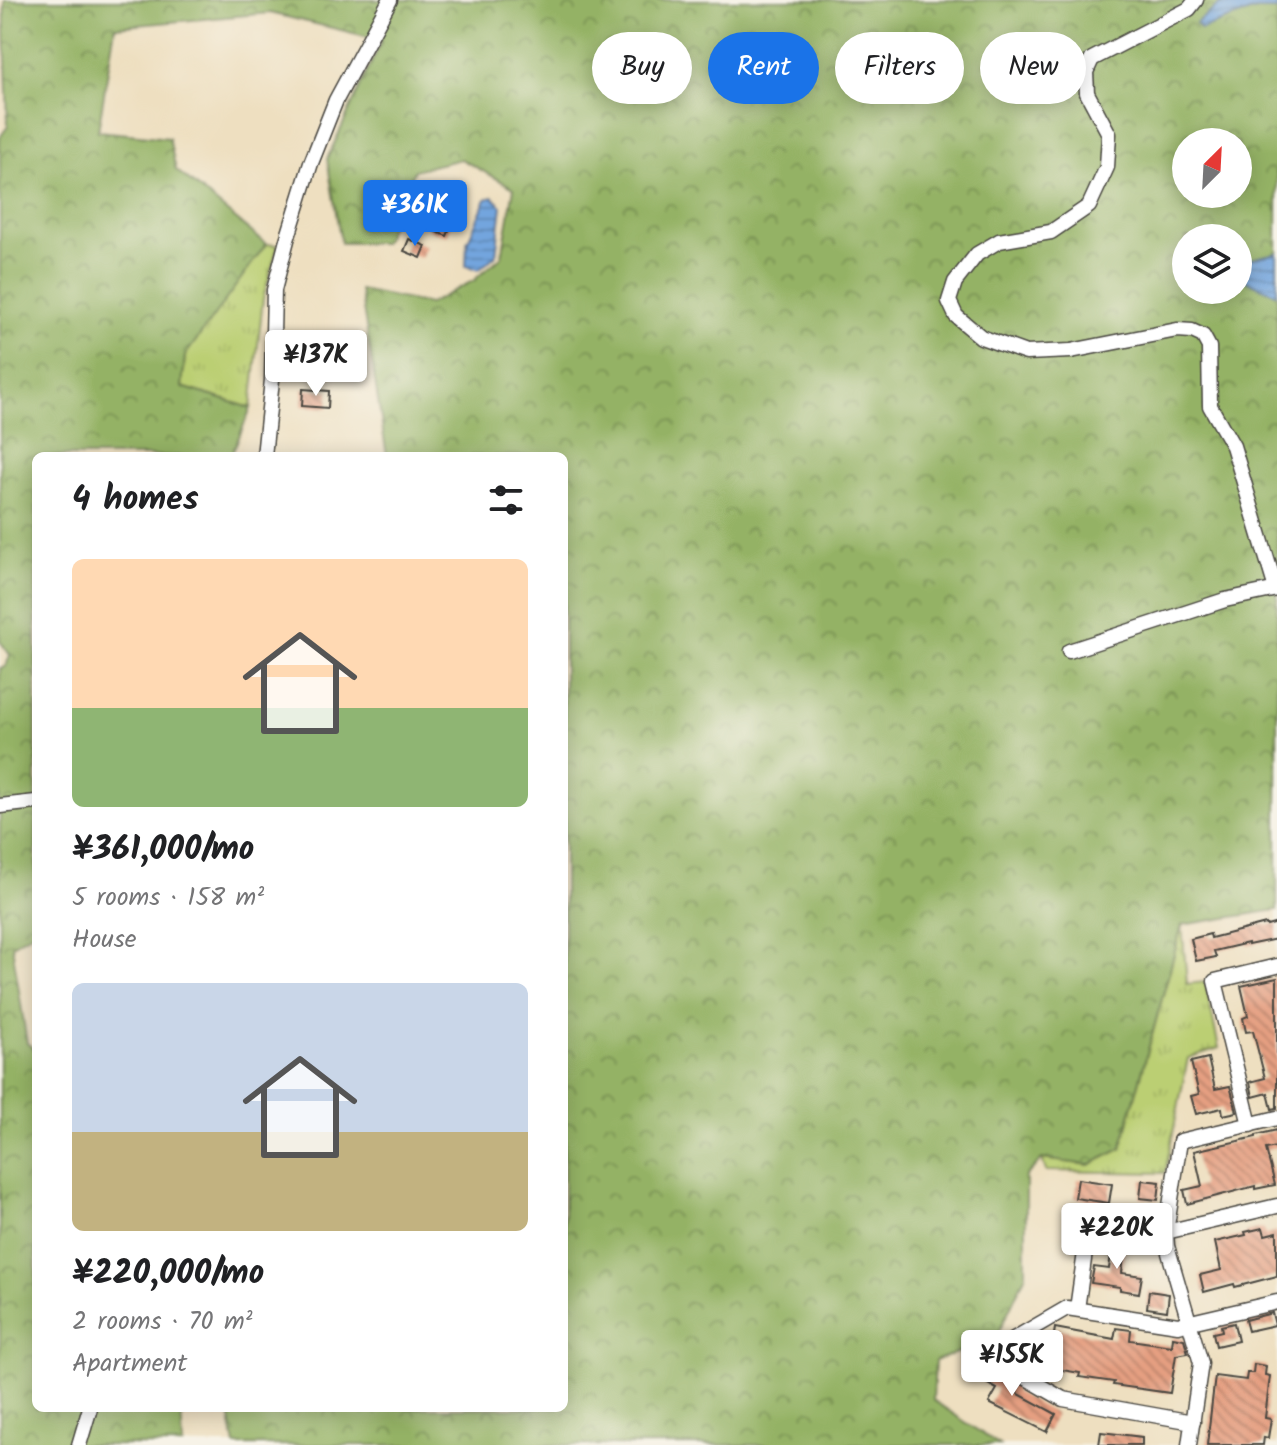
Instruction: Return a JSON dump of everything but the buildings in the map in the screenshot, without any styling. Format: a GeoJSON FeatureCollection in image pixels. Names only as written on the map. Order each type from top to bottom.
{"type":"FeatureCollection","features":[{"type":"Feature","properties":{"kind":"street"},"geometry":{"type":"LineString","coordinates":[[264,452],[272,380],[274,290],[287,240],[311,163],[336,100],[390,0]]}},
{"type":"Feature","properties":{"kind":"street"},"geometry":{"type":"LineString","coordinates":[[1069,651],[1225,600],[1276,589],[1233,446],[1210,406],[1209,347],[1203,336],[1177,330],[1071,351],[1026,353],[981,337],[956,316],[949,301],[955,282],[977,254],[999,241],[1051,232],[1089,206],[1107,167],[1109,134],[1087,93],[1086,72],[1092,59],[1189,9],[1196,0]]}},
{"type":"Feature","properties":{"kind":"street"},"geometry":{"type":"LineString","coordinates":[[0,806],[32,802]]}},
{"type":"Feature","properties":{"kind":"street"},"geometry":{"type":"LineString","coordinates":[[1250,1125],[1215,981],[1277,966]]}},
{"type":"Feature","properties":{"kind":"street"},"geometry":{"type":"LineString","coordinates":[[1189,1445],[1201,1363],[1167,1246],[1166,1232],[1180,1141],[1277,1118]]}},
{"type":"Feature","properties":{"kind":"street"},"geometry":{"type":"LineString","coordinates":[[1077,1309],[1089,1224],[1166,1232],[1277,1206]]}},
{"type":"Feature","properties":{"kind":"street"},"geometry":{"type":"LineString","coordinates":[[1193,1422],[1063,1399],[1000,1363],[1000,1347],[1067,1308],[1178,1325],[1277,1302]]}},
{"type":"Feature","properties":{"kind":"street"},"geometry":{"type":"LineString","coordinates":[[79,1445],[89,1412]]}},
{"type":"Feature","properties":{"kind":"green space"},"geometry":{"type":"Polygon","coordinates":[[[4,0],[1226,0],[1196,23],[1201,29],[1255,10],[1277,10],[1277,253],[1252,258],[1252,224],[1172,224],[1172,304],[1252,304],[1252,283],[1277,294],[1277,910],[1182,925],[1121,1149],[1089,1165],[1042,1159],[1026,1176],[1026,1274],[996,1338],[935,1361],[933,1400],[999,1445],[235,1445],[229,1412],[568,1412],[568,452],[386,452],[360,290],[429,304],[473,281],[502,256],[514,188],[461,159],[414,170],[383,243],[341,243],[327,159],[382,40],[270,13],[115,27],[98,131],[169,138],[176,170],[266,244],[185,356],[182,387],[251,408],[233,452],[32,452],[32,932],[12,945],[27,1043],[32,1047],[32,1412],[181,1412],[183,1445],[0,1445],[0,668],[6,666],[10,655],[0,641],[0,137],[8,126],[4,0]]]}},
{"type":"Feature","properties":{"kind":"green space"},"geometry":{"type":"Polygon","coordinates":[[[266,244],[278,245],[263,299],[251,408],[182,387],[185,355],[266,244]]]}},
{"type":"Feature","properties":{"kind":"green space"},"geometry":{"type":"Polygon","coordinates":[[[1182,925],[1187,984],[1205,982],[1219,1048],[1188,1058],[1165,1173],[1046,1171],[1042,1159],[1089,1165],[1121,1149],[1182,925]]]}},
{"type":"Feature","properties":{"kind":"water"},"geometry":{"type":"Polygon","coordinates":[[[1226,0],[1277,0],[1277,10],[1255,10],[1201,29],[1196,23],[1226,0]]]}},
{"type":"Feature","properties":{"kind":"water"},"geometry":{"type":"Polygon","coordinates":[[[493,197],[502,206],[496,255],[479,270],[466,266],[467,243],[486,199],[493,197]]]}},
{"type":"Feature","properties":{"kind":"water"},"geometry":{"type":"Polygon","coordinates":[[[1277,253],[1277,294],[1252,283],[1252,258],[1277,253]]]}}]}
